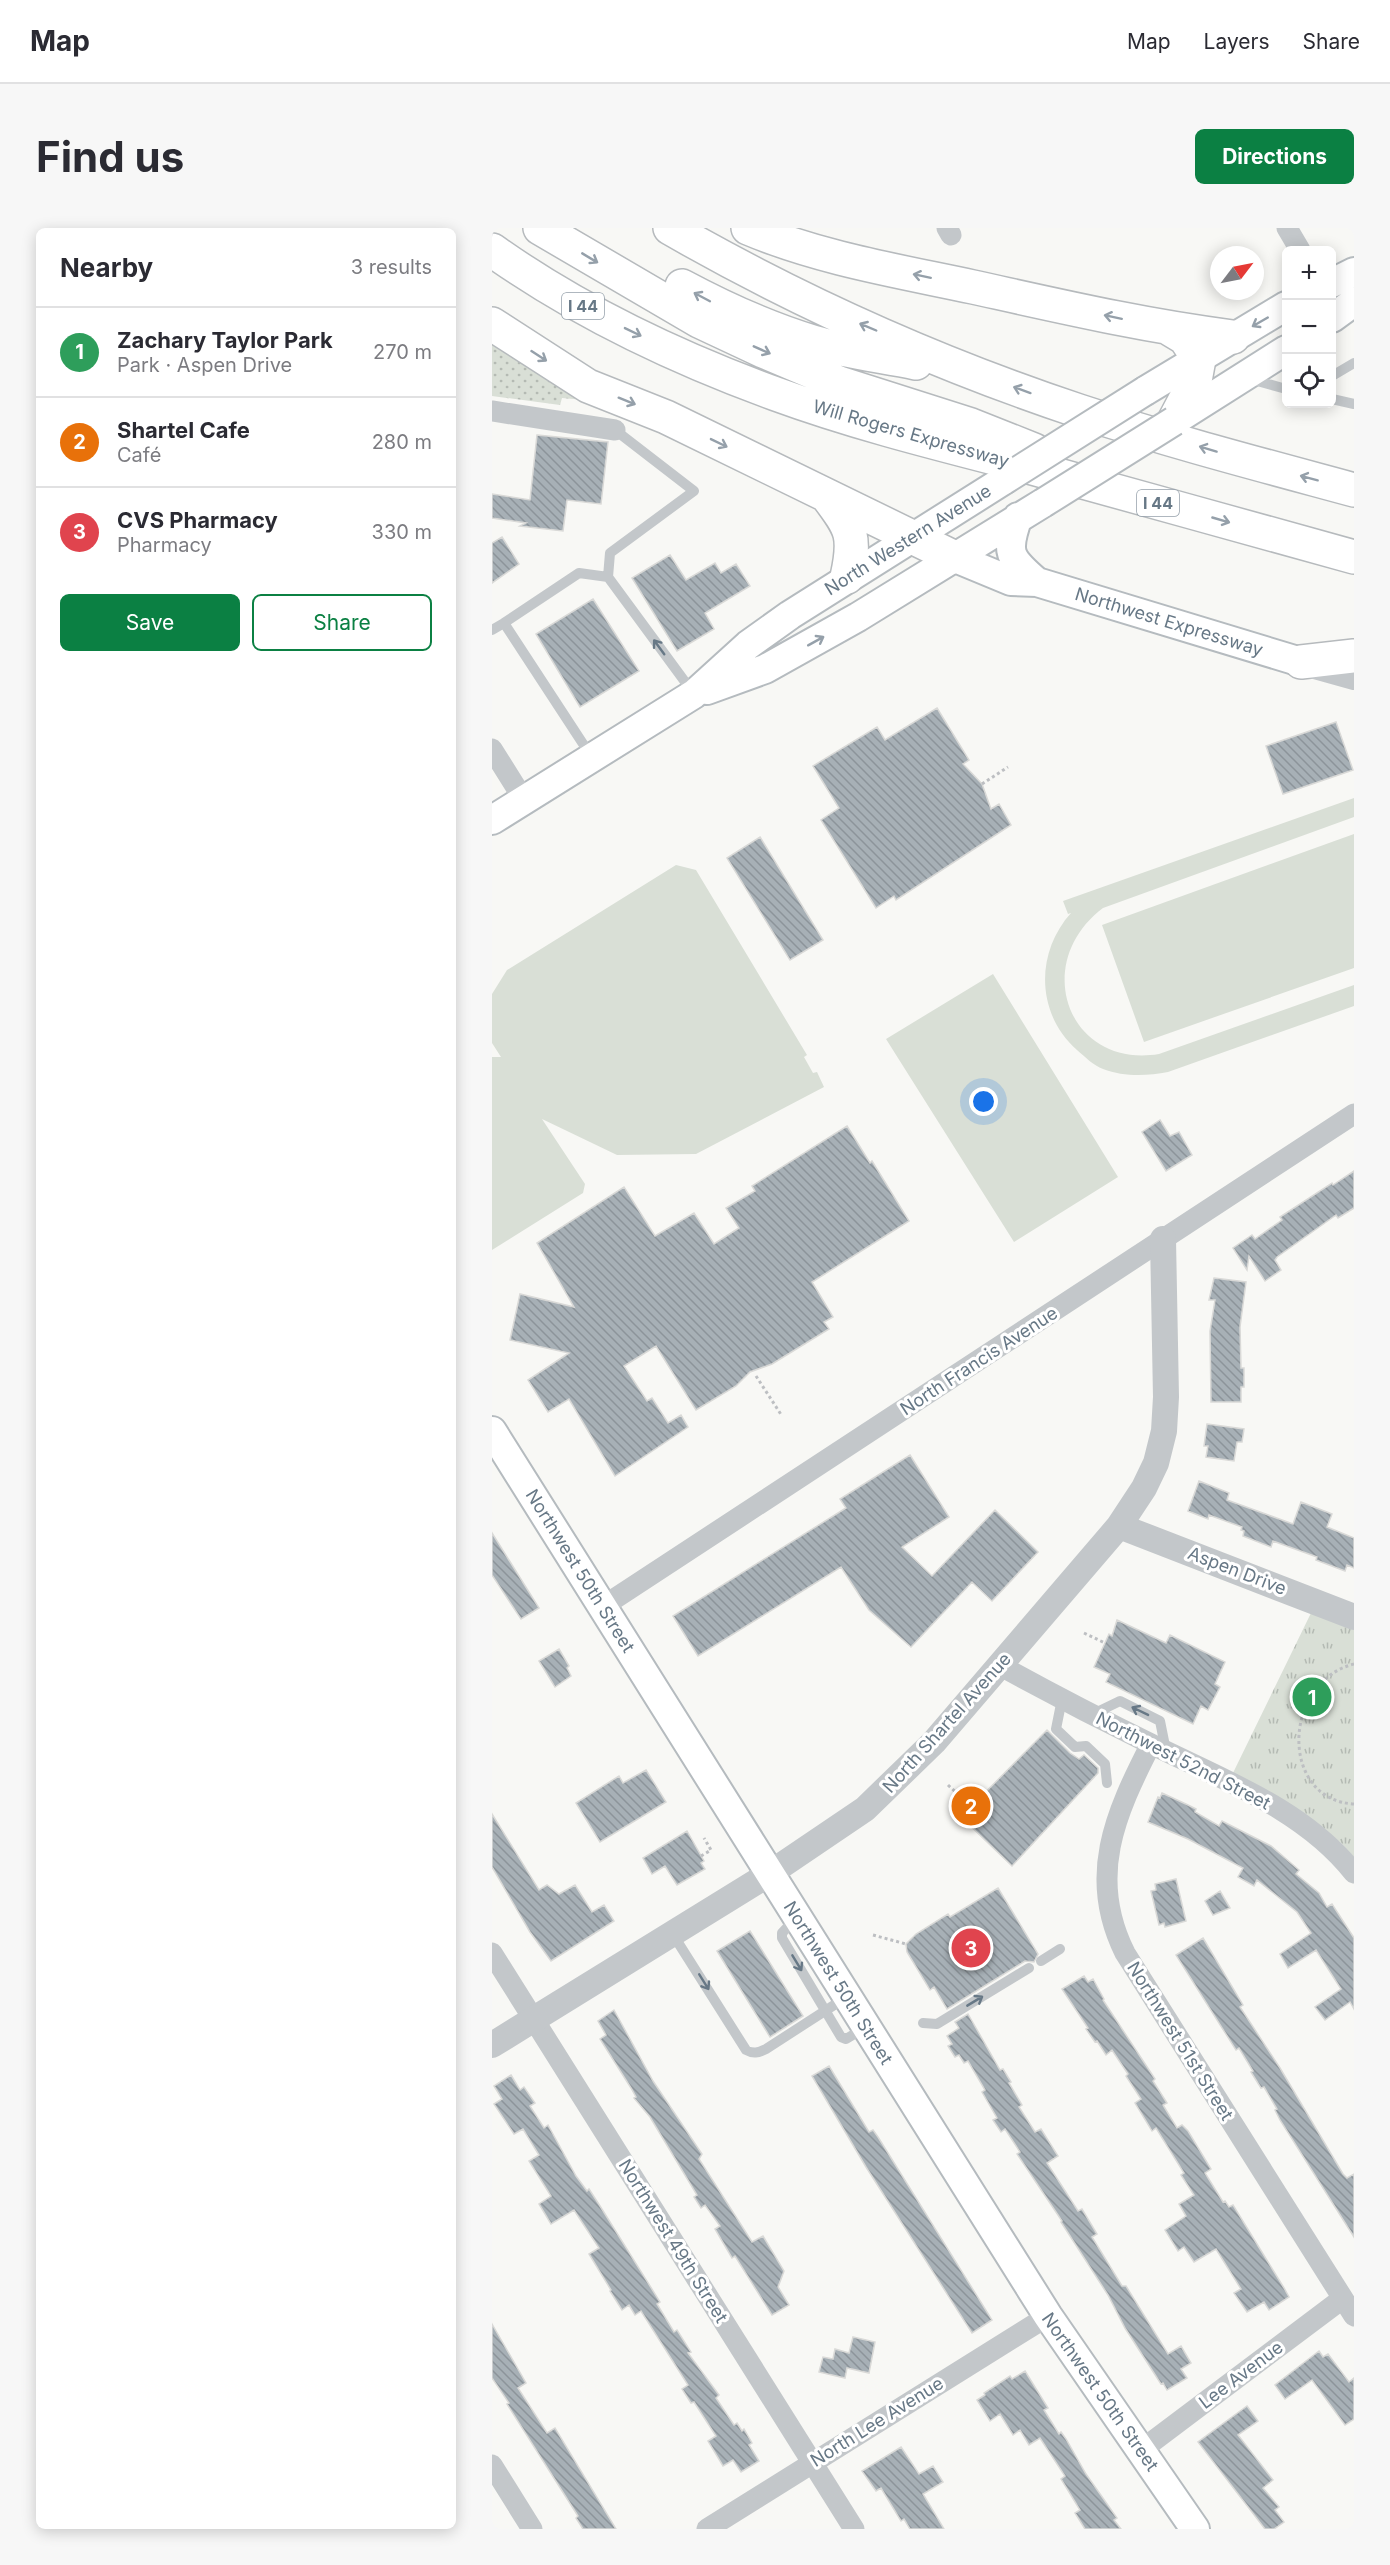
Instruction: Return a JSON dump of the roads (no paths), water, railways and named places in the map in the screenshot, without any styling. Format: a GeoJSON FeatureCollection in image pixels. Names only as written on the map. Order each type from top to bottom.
{"type":"FeatureCollection","features":[{"type":"Feature","properties":{"kind":"highway"},"geometry":{"type":"LineString","coordinates":[[540,228],[688,315],[763,351],[839,383],[971,425],[1179,508]]}},
{"type":"Feature","properties":{"kind":"highway"},"geometry":{"type":"LineString","coordinates":[[583,228],[637,261],[713,302],[774,329],[814,342],[980,375]]}},
{"type":"Feature","properties":{"kind":"highway"},"geometry":{"type":"LineString","coordinates":[[670,228],[778,286],[980,375],[1080,411],[1354,490]]}},
{"type":"Feature","properties":{"kind":"highway"},"geometry":{"type":"LineString","coordinates":[[748,228],[812,250],[875,266],[1170,329],[1233,337]]}},
{"type":"Feature","properties":{"kind":"highway","name":"Will Rogers Expressway"},"geometry":{"type":"LineString","coordinates":[[492,250],[555,290],[606,318],[679,354],[776,394],[892,430],[1354,557]]}},
{"type":"Feature","properties":{"kind":"highway"},"geometry":{"type":"LineString","coordinates":[[492,324],[588,386],[666,417],[953,557]]}},
{"type":"Feature","properties":{"kind":"highway"},"geometry":{"type":"LineString","coordinates":[[1170,329],[1185,338],[1199,358],[1195,381],[1185,410]]}},
{"type":"Feature","properties":{"kind":"highway"},"geometry":{"type":"LineString","coordinates":[[827,496],[848,526],[853,542],[847,577]]}},
{"type":"Feature","properties":{"kind":"highway"},"geometry":{"type":"LineString","coordinates":[[1301,662],[1354,657]]}},
{"type":"Feature","properties":{"kind":"main road"},"geometry":{"type":"LineString","coordinates":[[1336,281],[1354,272]]}},
{"type":"Feature","properties":{"kind":"main road"},"geometry":{"type":"LineString","coordinates":[[1336,315],[1354,302]]}},
{"type":"Feature","properties":{"kind":"main road","name":"North Western Avenue"},"geometry":{"type":"LineString","coordinates":[[492,820],[694,694],[748,645],[847,577],[998,486],[1145,391],[1282,309]]}},
{"type":"Feature","properties":{"kind":"main road","name":"North Western Avenue"},"geometry":{"type":"LineString","coordinates":[[694,694],[765,669],[858,617],[1043,503],[1185,410],[1282,353]]}},
{"type":"Feature","properties":{"kind":"main road"},"geometry":{"type":"LineString","coordinates":[[998,486],[985,520],[985,538],[989,552],[1024,581]]}},
{"type":"Feature","properties":{"kind":"main road","name":"Northwest Expressway"},"geometry":{"type":"LineString","coordinates":[[1018,517],[1010,538],[1011,552],[1020,567],[1024,581]]}},
{"type":"Feature","properties":{"kind":"main road","name":"Northwest Expressway"},"geometry":{"type":"LineString","coordinates":[[953,557],[1024,581],[1301,662]]}},
{"type":"Feature","properties":{"kind":"main road","name":"Northwest 50th Street"},"geometry":{"type":"LineString","coordinates":[[492,1431],[797,1917],[836,2004],[866,2027],[1048,2316],[1195,2529]]}},
{"type":"Feature","properties":{"kind":"street"},"geometry":{"type":"LineString","coordinates":[[1287,228],[1298,246]]}},
{"type":"Feature","properties":{"kind":"street"},"geometry":{"type":"LineString","coordinates":[[492,411],[615,430]]}},
{"type":"Feature","properties":{"kind":"street"},"geometry":{"type":"LineString","coordinates":[[1301,662],[1354,677]]}},
{"type":"Feature","properties":{"kind":"street"},"geometry":{"type":"LineString","coordinates":[[492,749],[524,800]]}},
{"type":"Feature","properties":{"kind":"street","name":"North Francis Avenue"},"geometry":{"type":"LineString","coordinates":[[602,1607],[1354,1114]]}},
{"type":"Feature","properties":{"kind":"street","name":"North Shartel Avenue"},"geometry":{"type":"LineString","coordinates":[[492,2045],[769,1874],[837,1830],[885,1792],[934,1742],[1119,1526],[1144,1488],[1156,1463],[1164,1431],[1166,1397],[1163,1239]]}},
{"type":"Feature","properties":{"kind":"street","name":"Aspen Drive"},"geometry":{"type":"LineString","coordinates":[[1119,1526],[1354,1617]]}},
{"type":"Feature","properties":{"kind":"street","name":"Northwest 52nd Street"},"geometry":{"type":"LineString","coordinates":[[1000,1666],[1271,1804],[1300,1823],[1354,1873]]}},
{"type":"Feature","properties":{"kind":"street","name":"Northwest 51st Street"},"geometry":{"type":"LineString","coordinates":[[1158,1748],[1126,1792],[1115,1822],[1109,1851],[1108,1906],[1115,1934],[1354,2316]]}},
{"type":"Feature","properties":{"kind":"street","name":"Northwest 49th Street"},"geometry":{"type":"LineString","coordinates":[[492,1953],[854,2529]]}},
{"type":"Feature","properties":{"kind":"street","name":"Lee Avenue"},"geometry":{"type":"LineString","coordinates":[[1140,2451],[1342,2299]]}},
{"type":"Feature","properties":{"kind":"street","name":"North Lee Avenue"},"geometry":{"type":"LineString","coordinates":[[707,2529],[1048,2316]]}},
{"type":"Feature","properties":{"kind":"street"},"geometry":{"type":"LineString","coordinates":[[492,2465],[532,2529]]}},
{"type":"Feature","properties":{"kind":"lane"},"geometry":{"type":"LineString","coordinates":[[1336,374],[1354,363]]}},
{"type":"Feature","properties":{"kind":"lane"},"geometry":{"type":"LineString","coordinates":[[1244,377],[1282,388]]}},
{"type":"Feature","properties":{"kind":"lane"},"geometry":{"type":"LineString","coordinates":[[1336,400],[1354,404]]}},
{"type":"Feature","properties":{"kind":"lane"},"geometry":{"type":"LineString","coordinates":[[615,430],[694,492],[610,553],[608,577],[694,694]]}},
{"type":"Feature","properties":{"kind":"lane"},"geometry":{"type":"LineString","coordinates":[[492,630],[579,573],[608,577]]}},
{"type":"Feature","properties":{"kind":"lane"},"geometry":{"type":"LineString","coordinates":[[504,623],[592,758]]}},
{"type":"Feature","properties":{"kind":"lane"},"geometry":{"type":"LineString","coordinates":[[1062,1699],[1056,1729],[1075,1747],[1086,1746],[1105,1764],[1107,1783]]}},
{"type":"Feature","properties":{"kind":"lane"},"geometry":{"type":"LineString","coordinates":[[672,1933],[746,2050],[758,2053],[766,2049],[836,2004]]}},
{"type":"Feature","properties":{"kind":"lane"},"geometry":{"type":"LineString","coordinates":[[1041,1961],[1060,1949]]}},
{"type":"Feature","properties":{"kind":"lane"},"geometry":{"type":"LineString","coordinates":[[923,2023],[937,2024],[1029,1968]]}},
{"type":"Feature","properties":{"kind":"place","name":"Zachary Taylor Park"},"geometry":{"type":"Point","coordinates":[1312,1697]}},
{"type":"Feature","properties":{"kind":"place","name":"Shartel Cafe"},"geometry":{"type":"Point","coordinates":[971,1806]}},
{"type":"Feature","properties":{"kind":"place","name":"CVS Pharmacy"},"geometry":{"type":"Point","coordinates":[971,1948]}}]}
